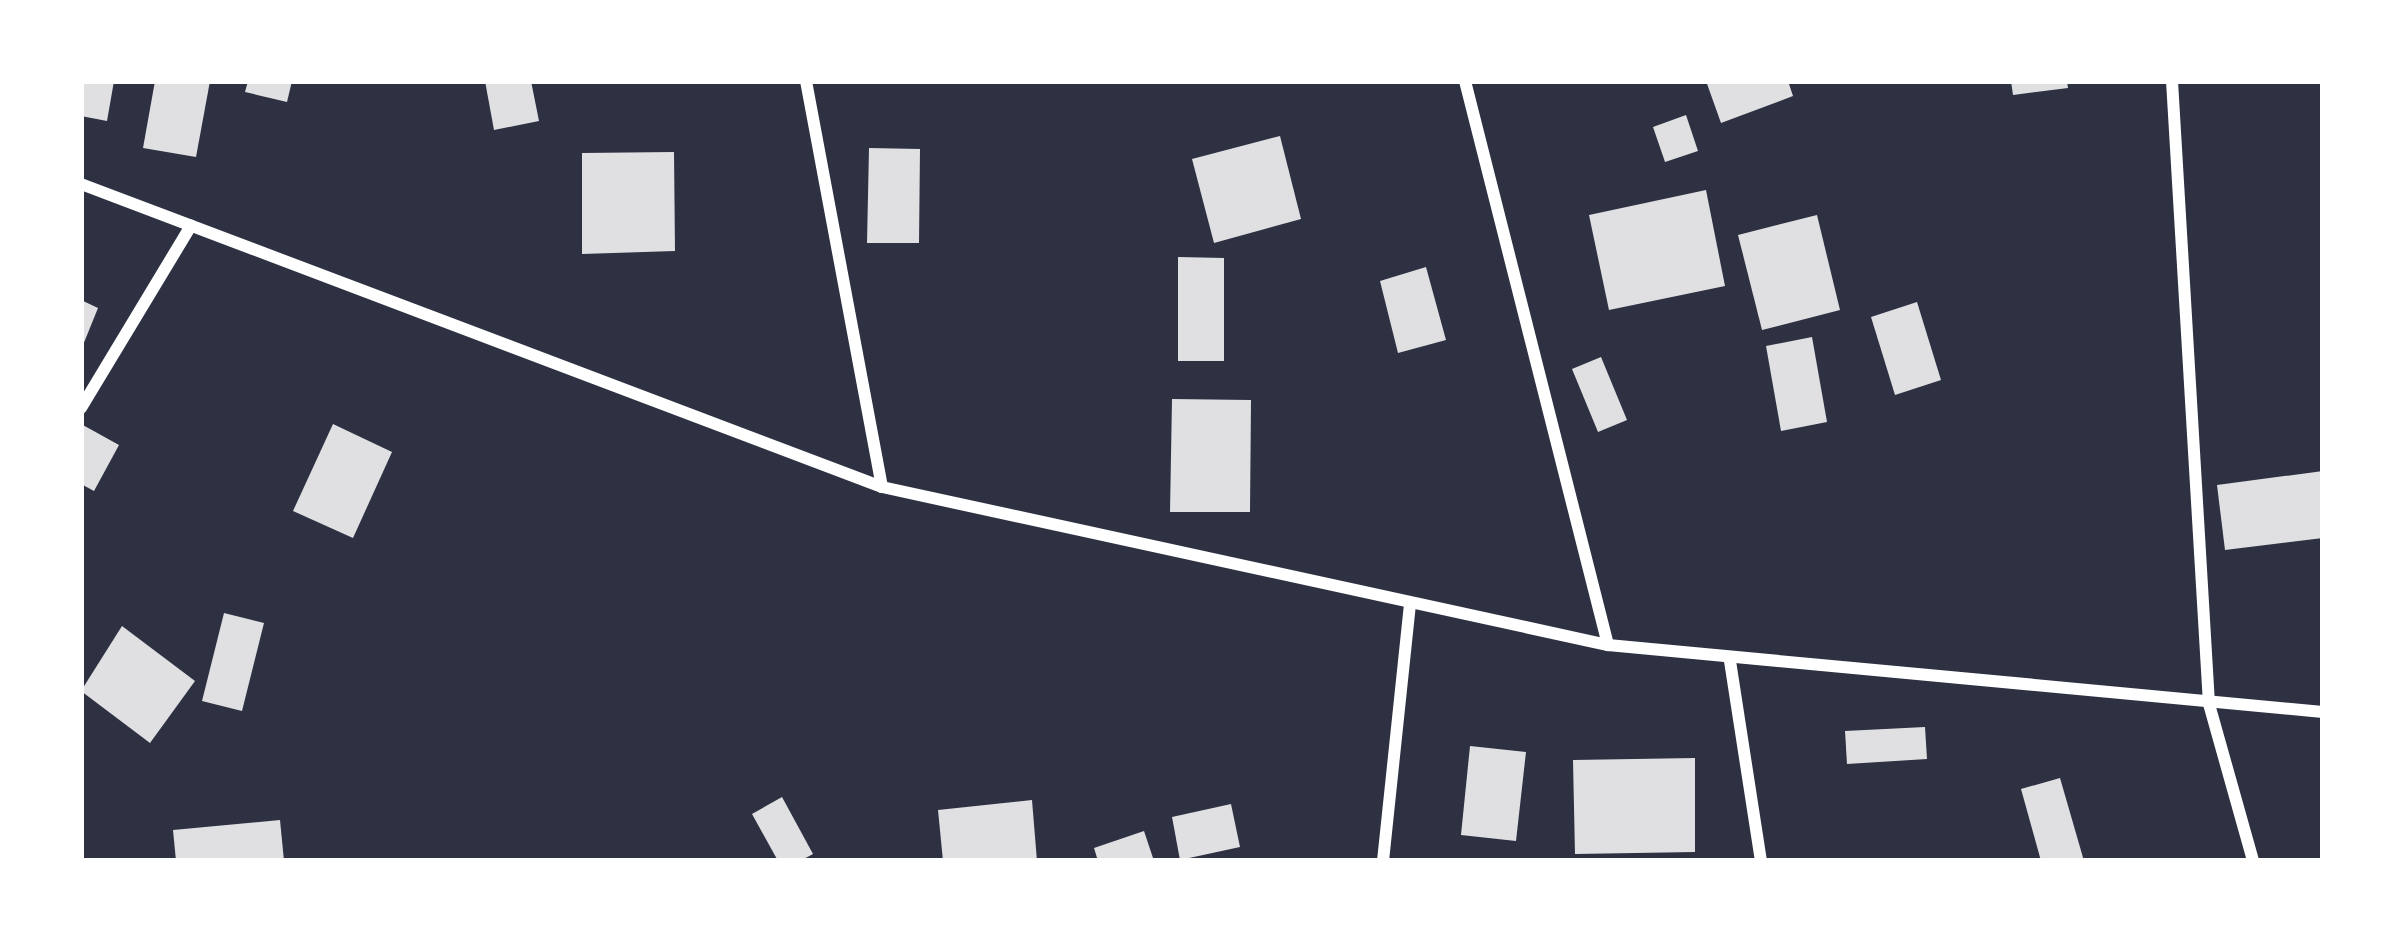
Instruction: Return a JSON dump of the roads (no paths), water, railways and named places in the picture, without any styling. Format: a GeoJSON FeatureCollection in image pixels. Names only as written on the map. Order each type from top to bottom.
{"type":"FeatureCollection","features":[{"type":"Feature","properties":{"kind":"street"},"geometry":{"type":"LineString","coordinates":[[806,81],[881,487]]}},
{"type":"Feature","properties":{"kind":"street"},"geometry":{"type":"LineString","coordinates":[[1465,81],[1608,645]]}},
{"type":"Feature","properties":{"kind":"street"},"geometry":{"type":"LineString","coordinates":[[2172,81],[2210,704],[2253,861]]}},
{"type":"Feature","properties":{"kind":"street"},"geometry":{"type":"LineString","coordinates":[[81,184],[881,487],[1608,645],[1730,662],[2323,712]]}},
{"type":"Feature","properties":{"kind":"street"},"geometry":{"type":"LineString","coordinates":[[81,408],[190,226]]}},
{"type":"Feature","properties":{"kind":"street"},"geometry":{"type":"LineString","coordinates":[[1383,861],[1410,602]]}},
{"type":"Feature","properties":{"kind":"street"},"geometry":{"type":"LineString","coordinates":[[1730,662],[1761,861]]}}]}
